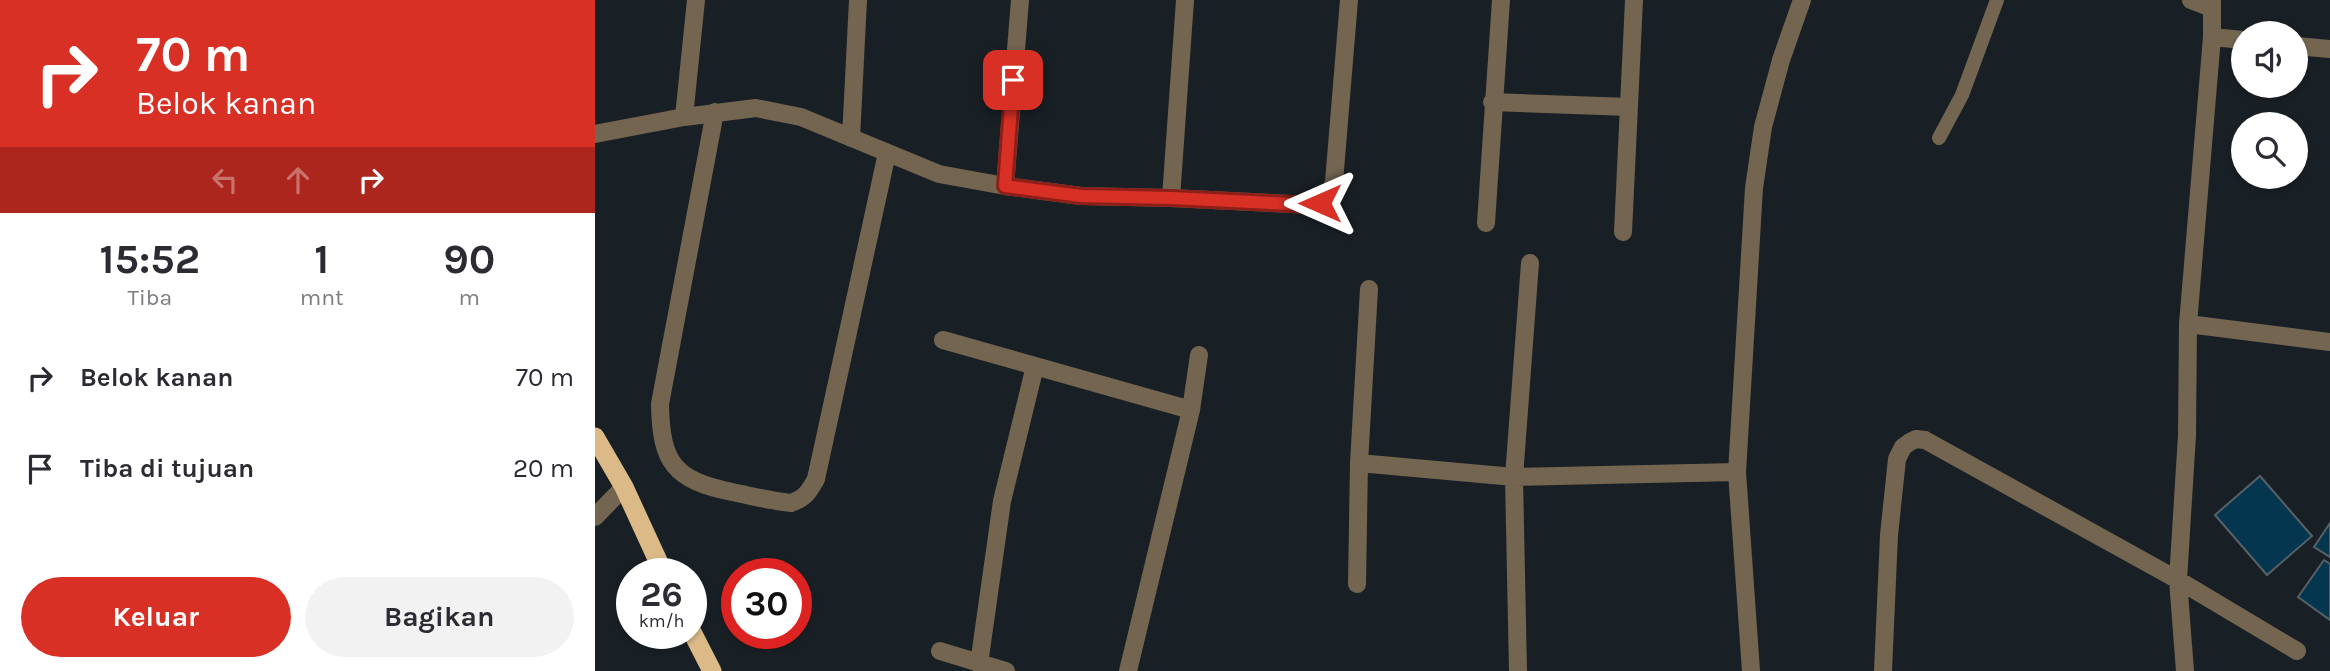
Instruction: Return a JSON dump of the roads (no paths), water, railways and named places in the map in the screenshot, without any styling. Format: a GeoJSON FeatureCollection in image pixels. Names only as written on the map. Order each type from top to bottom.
{"type":"FeatureCollection","features":[{"type":"Feature","properties":{"kind":"highway"},"geometry":{"type":"LineString","coordinates":[[595,437],[624,486],[657,558]]}},
{"type":"Feature","properties":{"kind":"highway"},"geometry":{"type":"LineString","coordinates":[[701,649],[712,671]]}},
{"type":"Feature","properties":{"kind":"street"},"geometry":{"type":"LineString","coordinates":[[684,117],[696,0]]}},
{"type":"Feature","properties":{"kind":"street"},"geometry":{"type":"LineString","coordinates":[[851,138],[858,0]]}},
{"type":"Feature","properties":{"kind":"street"},"geometry":{"type":"LineString","coordinates":[[1005,186],[1020,0]]}},
{"type":"Feature","properties":{"kind":"street"},"geometry":{"type":"LineString","coordinates":[[1171,198],[1185,0]]}},
{"type":"Feature","properties":{"kind":"street"},"geometry":{"type":"LineString","coordinates":[[595,134],[684,117],[756,108],[801,117],[939,174],[1005,186],[1081,196],[1312,205],[1328,199],[1334,182],[1349,0]]}},
{"type":"Feature","properties":{"kind":"street"},"geometry":{"type":"LineString","coordinates":[[1486,223],[1492,102],[1501,0]]}},
{"type":"Feature","properties":{"kind":"street"},"geometry":{"type":"LineString","coordinates":[[1623,232],[1634,0]]}},
{"type":"Feature","properties":{"kind":"street"},"geometry":{"type":"LineString","coordinates":[[1751,671],[1737,472],[1758,154],[1781,60],[1802,0]]}},
{"type":"Feature","properties":{"kind":"street"},"geometry":{"type":"LineString","coordinates":[[2185,671],[2178,580],[2187,435],[2187,324],[2212,37],[2212,4],[2191,0]]}},
{"type":"Feature","properties":{"kind":"street"},"geometry":{"type":"LineString","coordinates":[[2212,37],[2231,39]]}},
{"type":"Feature","properties":{"kind":"street"},"geometry":{"type":"LineString","coordinates":[[2308,47],[2330,49]]}},
{"type":"Feature","properties":{"kind":"street"},"geometry":{"type":"LineString","coordinates":[[1492,102],[1629,107]]}},
{"type":"Feature","properties":{"kind":"street"},"geometry":{"type":"LineString","coordinates":[[715,112],[660,404],[661,432],[666,453],[682,475],[704,486],[791,503],[805,498],[810,490],[816,479],[887,153]]}},
{"type":"Feature","properties":{"kind":"street"},"geometry":{"type":"LineString","coordinates":[[1518,671],[1514,477],[1530,262]]}},
{"type":"Feature","properties":{"kind":"street"},"geometry":{"type":"LineString","coordinates":[[1357,584],[1359,463],[1369,289]]}},
{"type":"Feature","properties":{"kind":"street"},"geometry":{"type":"LineString","coordinates":[[2187,324],[2330,342]]}},
{"type":"Feature","properties":{"kind":"street"},"geometry":{"type":"LineString","coordinates":[[943,340],[1191,410]]}},
{"type":"Feature","properties":{"kind":"street"},"geometry":{"type":"LineString","coordinates":[[1128,671],[1191,410],[1199,355]]}},
{"type":"Feature","properties":{"kind":"street"},"geometry":{"type":"LineString","coordinates":[[979,664],[1002,501],[1035,366]]}},
{"type":"Feature","properties":{"kind":"street"},"geometry":{"type":"LineString","coordinates":[[1883,671],[1889,535],[1897,459],[1903,447],[1916,439],[1925,440],[2178,580],[2297,651]]}},
{"type":"Feature","properties":{"kind":"street"},"geometry":{"type":"LineString","coordinates":[[1359,463],[1514,477],[1737,472]]}},
{"type":"Feature","properties":{"kind":"street"},"geometry":{"type":"LineString","coordinates":[[595,517],[624,486]]}},
{"type":"Feature","properties":{"kind":"street"},"geometry":{"type":"LineString","coordinates":[[940,651],[1006,671]]}},
{"type":"Feature","properties":{"kind":"lane"},"geometry":{"type":"LineString","coordinates":[[1938,138],[1962,95],[1997,0]]}}]}
